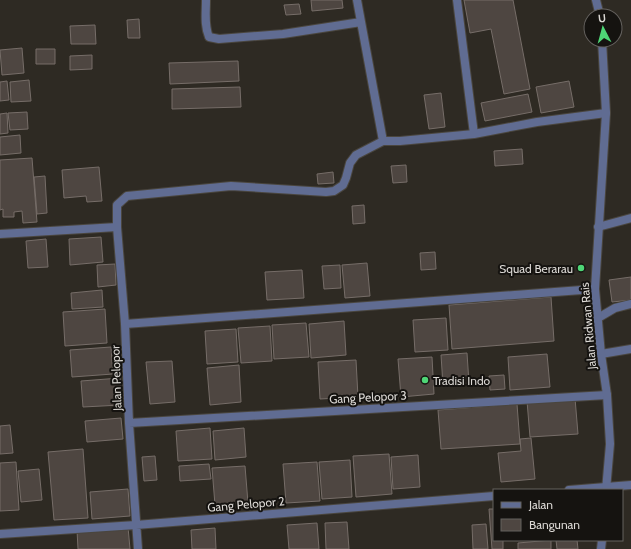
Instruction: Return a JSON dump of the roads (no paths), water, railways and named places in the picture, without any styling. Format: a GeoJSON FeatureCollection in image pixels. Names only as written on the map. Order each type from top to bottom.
{"type":"FeatureCollection","features":[{"type":"Feature","properties":{"kind":"street"},"geometry":{"type":"LineString","coordinates":[[206,0],[205,22],[209,37],[219,39],[283,34],[361,22]]}},
{"type":"Feature","properties":{"kind":"street"},"geometry":{"type":"LineString","coordinates":[[357,0],[383,141],[400,141],[474,134],[537,122],[606,113]]}},
{"type":"Feature","properties":{"kind":"street"},"geometry":{"type":"LineString","coordinates":[[457,0],[474,134]]}},
{"type":"Feature","properties":{"kind":"street","name":"Jalan Ridwan Rais"},"geometry":{"type":"LineString","coordinates":[[602,48],[606,113],[595,289],[601,354],[607,395],[610,444],[606,488]]}},
{"type":"Feature","properties":{"kind":"street","name":"Jalan Pelopor"},"geometry":{"type":"LineString","coordinates":[[138,549],[129,423],[125,324],[117,227],[117,205],[127,196],[231,186],[326,192],[334,191],[343,185],[350,163],[356,155],[383,141]]}},
{"type":"Feature","properties":{"kind":"street"},"geometry":{"type":"LineString","coordinates":[[598,226],[631,218]]}},
{"type":"Feature","properties":{"kind":"street"},"geometry":{"type":"LineString","coordinates":[[0,234],[117,227]]}},
{"type":"Feature","properties":{"kind":"street"},"geometry":{"type":"LineString","coordinates":[[125,324],[595,289]]}},
{"type":"Feature","properties":{"kind":"street"},"geometry":{"type":"LineString","coordinates":[[598,318],[615,308],[631,304]]}},
{"type":"Feature","properties":{"kind":"street"},"geometry":{"type":"LineString","coordinates":[[601,354],[631,349]]}},
{"type":"Feature","properties":{"kind":"street","name":"Gang Pelopor 3"},"geometry":{"type":"LineString","coordinates":[[129,423],[607,395]]}},
{"type":"Feature","properties":{"kind":"street"},"geometry":{"type":"LineString","coordinates":[[588,489],[631,485]]}},
{"type":"Feature","properties":{"kind":"street","name":"Gang Pelopor 2"},"geometry":{"type":"LineString","coordinates":[[0,534],[136,525],[493,496]]}},
{"type":"Feature","properties":{"kind":"place","name":"Squad Berarau"},"geometry":{"type":"Point","coordinates":[581,268]}},
{"type":"Feature","properties":{"kind":"place","name":"Tradisi Indo"},"geometry":{"type":"Point","coordinates":[425,380]}}]}
